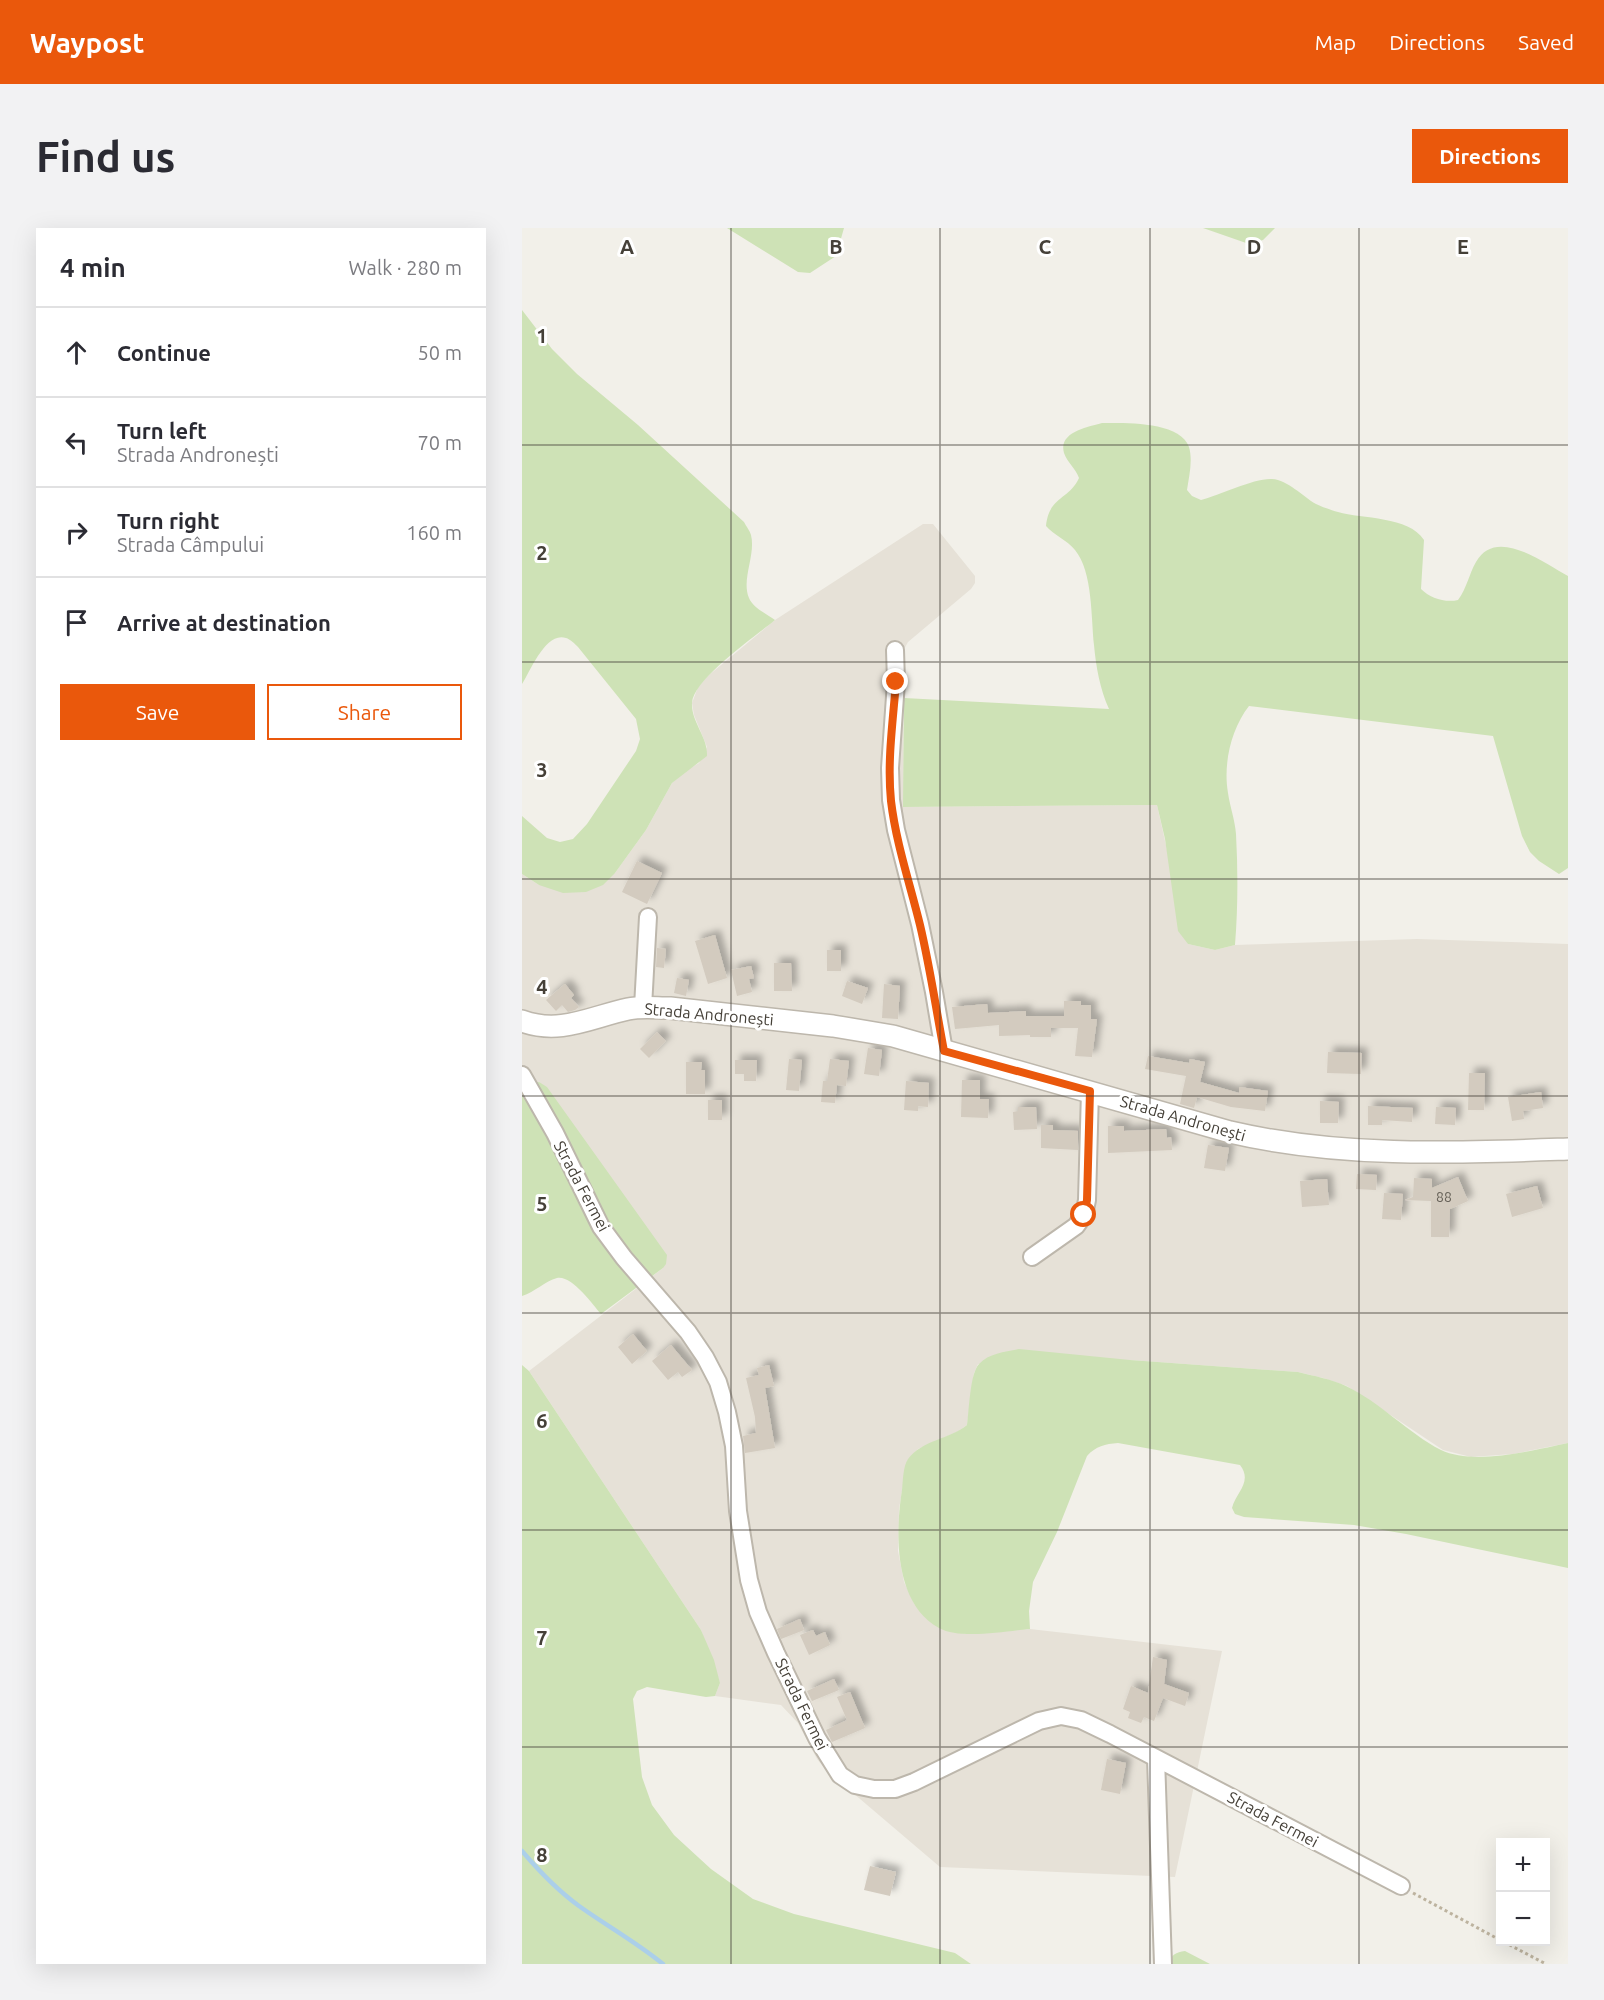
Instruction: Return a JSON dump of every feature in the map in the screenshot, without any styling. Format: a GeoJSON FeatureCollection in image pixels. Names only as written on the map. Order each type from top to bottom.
{"type":"FeatureCollection","features":[{"type":"Feature","properties":{"kind":"street"},"geometry":{"type":"LineString","coordinates":[[895,650],[896,682],[890,768],[891,800],[896,830],[920,924],[944,1051]]}},
{"type":"Feature","properties":{"kind":"street"},"geometry":{"type":"LineString","coordinates":[[644,1007],[648,917]]}},
{"type":"Feature","properties":{"kind":"street","name":"Strada Andronești"},"geometry":{"type":"LineString","coordinates":[[522,1021],[555,1028],[644,1007],[833,1026],[893,1036],[1230,1132],[1269,1141],[1317,1147],[1433,1154],[1568,1149]]}},
{"type":"Feature","properties":{"kind":"street","name":"Strada Fermei"},"geometry":{"type":"LineString","coordinates":[[522,1076],[555,1133],[601,1227],[624,1258],[688,1332],[718,1382],[734,1446],[742,1545],[758,1612],[817,1738],[840,1775],[855,1785],[874,1789],[895,1789],[1039,1721],[1061,1716],[1082,1720],[1401,1886]]}},
{"type":"Feature","properties":{"kind":"street"},"geometry":{"type":"LineString","coordinates":[[1032,1257],[1076,1226],[1084,1215],[1087,1200],[1090,1091]]}},
{"type":"Feature","properties":{"kind":"street"},"geometry":{"type":"LineString","coordinates":[[1156,1758],[1163,1964]]}},
{"type":"Feature","properties":{"kind":"path"},"geometry":{"type":"LineString","coordinates":[[1401,1886],[1496,1938]]}},
{"type":"Feature","properties":{"kind":"path"},"geometry":{"type":"LineString","coordinates":[[1512,1946],[1546,1964]]}},
{"type":"Feature","properties":{"kind":"shaded area"},"geometry":{"type":"Polygon","coordinates":[[[923,524],[933,524],[975,576],[975,583],[971,589],[908,642],[903,651],[904,807],[1157,805],[1188,944],[1215,950],[1235,945],[1417,939],[1568,944],[1568,1443],[1513,1454],[1471,1457],[1443,1450],[1347,1386],[1298,1372],[1130,1360],[978,1364],[974,1373],[967,1425],[959,1431],[918,1449],[907,1461],[899,1509],[898,1551],[904,1582],[915,1605],[965,1634],[1030,1629],[1222,1651],[1175,1877],[940,1867],[826,1770],[817,1759],[798,1723],[781,1705],[715,1696],[720,1683],[701,1630],[529,1371],[663,1268],[522,1084],[522,874],[539,885],[615,873],[646,830],[672,783],[699,763],[707,747],[694,715],[692,703],[698,687],[709,675],[775,620],[923,524]]]}},
{"type":"Feature","properties":{"kind":"green space"},"geometry":{"type":"Polygon","coordinates":[[[727,228],[844,228],[836,256],[810,273],[798,272],[727,228]]]}},
{"type":"Feature","properties":{"kind":"green space"},"geometry":{"type":"Polygon","coordinates":[[[1203,228],[1275,228],[1263,240],[1249,244],[1203,228]]]}},
{"type":"Feature","properties":{"kind":"green space"},"geometry":{"type":"Polygon","coordinates":[[[522,310],[552,349],[577,374],[638,425],[744,522],[752,543],[747,583],[749,598],[757,608],[775,620],[727,658],[695,693],[692,710],[705,742],[707,756],[672,783],[646,830],[615,873],[603,885],[586,892],[563,893],[539,885],[522,874],[522,816],[547,838],[560,842],[573,839],[587,824],[636,751],[640,739],[636,719],[578,647],[568,639],[559,637],[552,640],[540,653],[522,684],[522,310]]]}},
{"type":"Feature","properties":{"kind":"green space"},"geometry":{"type":"Polygon","coordinates":[[[1102,423],[1151,425],[1175,432],[1184,439],[1189,447],[1191,458],[1187,490],[1192,496],[1201,500],[1247,484],[1272,479],[1284,482],[1316,504],[1338,512],[1408,526],[1424,540],[1421,589],[1438,599],[1458,600],[1476,562],[1485,552],[1495,547],[1508,547],[1534,556],[1568,576],[1568,868],[1559,874],[1530,852],[1522,836],[1493,736],[1249,706],[1233,736],[1227,770],[1228,793],[1236,834],[1235,945],[1215,950],[1188,944],[1178,931],[1165,839],[1157,805],[903,807],[904,698],[1109,709],[1097,670],[1090,596],[1085,570],[1075,550],[1046,526],[1055,503],[1070,491],[1079,478],[1064,453],[1065,440],[1075,432],[1102,423]]]}},
{"type":"Feature","properties":{"kind":"green space"},"geometry":{"type":"Polygon","coordinates":[[[539,1082],[547,1087],[667,1255],[663,1268],[601,1314],[575,1285],[563,1278],[553,1279],[522,1296],[522,1084],[539,1082]]]}},
{"type":"Feature","properties":{"kind":"green space"},"geometry":{"type":"Polygon","coordinates":[[[1019,1349],[1130,1360],[1298,1372],[1316,1376],[1340,1384],[1371,1400],[1429,1443],[1455,1455],[1487,1457],[1522,1453],[1568,1443],[1568,1568],[1354,1525],[1244,1517],[1235,1514],[1232,1508],[1245,1477],[1240,1465],[1113,1443],[1097,1448],[1087,1456],[1057,1532],[1033,1582],[1029,1611],[1030,1629],[971,1634],[948,1632],[924,1617],[913,1602],[901,1566],[898,1526],[905,1466],[908,1459],[921,1448],[967,1425],[972,1384],[979,1364],[992,1355],[1019,1349]]]}},
{"type":"Feature","properties":{"kind":"green space"},"geometry":{"type":"Polygon","coordinates":[[[522,1365],[529,1371],[701,1630],[714,1660],[720,1683],[715,1696],[706,1697],[647,1687],[637,1691],[633,1699],[642,1777],[652,1805],[674,1835],[711,1869],[753,1899],[794,1914],[955,1953],[971,1964],[522,1964],[522,1365]]]}},
{"type":"Feature","properties":{"kind":"green space"},"geometry":{"type":"Polygon","coordinates":[[[1185,1951],[1210,1964],[1168,1964],[1174,1954],[1185,1951]]]}},
{"type":"Feature","properties":{"kind":"building"},"geometry":{"type":"Polygon","coordinates":[[[637,861],[662,873],[647,904],[622,892],[637,861]]]}},
{"type":"Feature","properties":{"kind":"building"},"geometry":{"type":"Polygon","coordinates":[[[715,935],[727,978],[708,984],[695,941],[715,935]]]}},
{"type":"Feature","properties":{"kind":"building"},"geometry":{"type":"Polygon","coordinates":[[[657,948],[666,949],[664,968],[656,967],[657,948]]]}},
{"type":"Feature","properties":{"kind":"building"},"geometry":{"type":"Polygon","coordinates":[[[827,950],[841,950],[841,971],[827,971],[827,950]]]}},
{"type":"Feature","properties":{"kind":"building"},"geometry":{"type":"Polygon","coordinates":[[[774,963],[791,963],[792,991],[774,991],[774,963]]]}},
{"type":"Feature","properties":{"kind":"building"},"geometry":{"type":"Polygon","coordinates":[[[751,966],[754,978],[749,979],[752,992],[737,996],[731,970],[751,966]]]}},
{"type":"Feature","properties":{"kind":"building"},"geometry":{"type":"Polygon","coordinates":[[[677,978],[689,980],[686,996],[674,993],[677,978]]]}},
{"type":"Feature","properties":{"kind":"building"},"geometry":{"type":"Polygon","coordinates":[[[847,981],[868,988],[862,1004],[842,996],[847,981]]]}},
{"type":"Feature","properties":{"kind":"building"},"geometry":{"type":"Polygon","coordinates":[[[565,984],[574,995],[571,998],[579,1007],[568,1012],[562,1005],[556,1011],[546,1000],[565,984]]]}},
{"type":"Feature","properties":{"kind":"building"},"geometry":{"type":"Polygon","coordinates":[[[884,984],[900,986],[898,1019],[882,1018],[884,984]]]}},
{"type":"Feature","properties":{"kind":"building"},"geometry":{"type":"Polygon","coordinates":[[[1064,1001],[1081,1001],[1081,1005],[1091,1005],[1091,1019],[1097,1019],[1092,1057],[1075,1056],[1078,1028],[1051,1028],[1051,1037],[999,1036],[999,1025],[955,1029],[952,1007],[987,1004],[988,1013],[1026,1011],[1026,1016],[1064,1016],[1064,1001]]]}},
{"type":"Feature","properties":{"kind":"building"},"geometry":{"type":"Polygon","coordinates":[[[657,1032],[666,1041],[649,1058],[640,1049],[657,1032]]]}},
{"type":"Feature","properties":{"kind":"building"},"geometry":{"type":"Polygon","coordinates":[[[868,1048],[882,1050],[879,1076],[864,1074],[868,1048]]]}},
{"type":"Feature","properties":{"kind":"building"},"geometry":{"type":"Polygon","coordinates":[[[1328,1052],[1362,1053],[1361,1074],[1327,1073],[1328,1052]]]}},
{"type":"Feature","properties":{"kind":"building"},"geometry":{"type":"Polygon","coordinates":[[[1148,1056],[1189,1063],[1190,1059],[1205,1062],[1200,1082],[1239,1093],[1239,1087],[1268,1091],[1265,1111],[1231,1107],[1197,1097],[1194,1108],[1180,1104],[1186,1076],[1145,1069],[1148,1056]]]}},
{"type":"Feature","properties":{"kind":"building"},"geometry":{"type":"Polygon","coordinates":[[[789,1059],[802,1060],[799,1091],[786,1090],[789,1059]]]}},
{"type":"Feature","properties":{"kind":"building"},"geometry":{"type":"Polygon","coordinates":[[[830,1059],[849,1061],[846,1086],[837,1085],[835,1103],[821,1102],[823,1081],[827,1081],[830,1059]]]}},
{"type":"Feature","properties":{"kind":"building"},"geometry":{"type":"Polygon","coordinates":[[[735,1060],[757,1060],[756,1081],[744,1081],[744,1074],[735,1074],[735,1060]]]}},
{"type":"Feature","properties":{"kind":"building"},"geometry":{"type":"Polygon","coordinates":[[[686,1062],[702,1062],[701,1070],[705,1070],[705,1094],[686,1094],[686,1062]]]}},
{"type":"Feature","properties":{"kind":"building"},"geometry":{"type":"Polygon","coordinates":[[[1469,1073],[1485,1073],[1484,1110],[1468,1110],[1469,1073]]]}},
{"type":"Feature","properties":{"kind":"building"},"geometry":{"type":"Polygon","coordinates":[[[962,1080],[980,1080],[980,1099],[989,1099],[988,1118],[961,1117],[962,1080]]]}},
{"type":"Feature","properties":{"kind":"building"},"geometry":{"type":"Polygon","coordinates":[[[906,1081],[929,1083],[928,1107],[918,1106],[918,1111],[904,1110],[906,1081]]]}},
{"type":"Feature","properties":{"kind":"building"},"geometry":{"type":"Polygon","coordinates":[[[1541,1092],[1543,1108],[1523,1111],[1524,1119],[1512,1121],[1508,1097],[1541,1092]]]}},
{"type":"Feature","properties":{"kind":"building"},"geometry":{"type":"Polygon","coordinates":[[[708,1100],[722,1100],[722,1120],[708,1120],[708,1100]]]}},
{"type":"Feature","properties":{"kind":"building"},"geometry":{"type":"Polygon","coordinates":[[[1320,1101],[1339,1102],[1338,1123],[1320,1123],[1320,1101]]]}},
{"type":"Feature","properties":{"kind":"building"},"geometry":{"type":"Polygon","coordinates":[[[1368,1106],[1413,1108],[1412,1122],[1382,1120],[1382,1125],[1368,1125],[1368,1106]]]}},
{"type":"Feature","properties":{"kind":"building"},"geometry":{"type":"Polygon","coordinates":[[[1018,1107],[1036,1107],[1037,1129],[1014,1130],[1013,1112],[1018,1111],[1018,1107]]]}},
{"type":"Feature","properties":{"kind":"building"},"geometry":{"type":"Polygon","coordinates":[[[1436,1107],[1456,1108],[1455,1125],[1435,1124],[1436,1107]]]}},
{"type":"Feature","properties":{"kind":"building"},"geometry":{"type":"Polygon","coordinates":[[[1041,1125],[1053,1125],[1053,1130],[1078,1131],[1078,1150],[1041,1148],[1041,1125]]]}},
{"type":"Feature","properties":{"kind":"building"},"geometry":{"type":"Polygon","coordinates":[[[1108,1126],[1124,1126],[1124,1131],[1166,1129],[1167,1138],[1171,1137],[1172,1150],[1108,1153],[1108,1126]]]}},
{"type":"Feature","properties":{"kind":"building"},"geometry":{"type":"Polygon","coordinates":[[[1208,1145],[1229,1148],[1225,1171],[1204,1168],[1208,1145]]]}},
{"type":"Feature","properties":{"kind":"building"},"geometry":{"type":"Polygon","coordinates":[[[1357,1174],[1377,1175],[1376,1190],[1356,1189],[1357,1174]]]}},
{"type":"Feature","properties":{"kind":"building"},"geometry":{"type":"Polygon","coordinates":[[[1458,1177],[1468,1201],[1450,1209],[1449,1237],[1431,1237],[1431,1201],[1405,1200],[1413,1197],[1414,1178],[1432,1179],[1432,1188],[1458,1177]]]}},
{"type":"Feature","properties":{"kind":"building"},"geometry":{"type":"Polygon","coordinates":[[[1327,1179],[1329,1205],[1302,1207],[1300,1181],[1327,1179]]]}},
{"type":"Feature","properties":{"kind":"building"},"geometry":{"type":"Polygon","coordinates":[[[1537,1186],[1543,1208],[1512,1217],[1506,1194],[1537,1186]]]}},
{"type":"Feature","properties":{"kind":"building"},"geometry":{"type":"Polygon","coordinates":[[[1384,1193],[1403,1194],[1401,1220],[1382,1219],[1384,1193]]]}},
{"type":"Feature","properties":{"kind":"building"},"geometry":{"type":"Polygon","coordinates":[[[633,1334],[647,1351],[632,1364],[618,1347],[633,1334]]]}},
{"type":"Feature","properties":{"kind":"building"},"geometry":{"type":"Polygon","coordinates":[[[671,1345],[692,1370],[682,1377],[678,1372],[668,1380],[652,1361],[671,1345]]]}},
{"type":"Feature","properties":{"kind":"building"},"geometry":{"type":"Polygon","coordinates":[[[769,1365],[774,1386],[765,1388],[775,1448],[745,1453],[743,1436],[756,1433],[755,1417],[746,1378],[759,1375],[757,1368],[769,1365]]]}},
{"type":"Feature","properties":{"kind":"building"},"geometry":{"type":"Polygon","coordinates":[[[800,1619],[804,1630],[781,1639],[777,1629],[800,1619]]]}},
{"type":"Feature","properties":{"kind":"building"},"geometry":{"type":"Polygon","coordinates":[[[813,1630],[816,1636],[825,1632],[830,1645],[809,1655],[800,1635],[813,1630]]]}},
{"type":"Feature","properties":{"kind":"building"},"geometry":{"type":"Polygon","coordinates":[[[1153,1657],[1167,1660],[1164,1684],[1189,1693],[1185,1706],[1163,1698],[1154,1721],[1144,1717],[1141,1723],[1128,1718],[1130,1712],[1123,1709],[1131,1686],[1148,1693],[1153,1657]]]}},
{"type":"Feature","properties":{"kind":"building"},"geometry":{"type":"Polygon","coordinates":[[[834,1679],[839,1690],[812,1701],[807,1691],[834,1679]]]}},
{"type":"Feature","properties":{"kind":"building"},"geometry":{"type":"Polygon","coordinates":[[[850,1692],[865,1728],[832,1742],[826,1730],[847,1720],[837,1697],[850,1692]]]}},
{"type":"Feature","properties":{"kind":"building"},"geometry":{"type":"Polygon","coordinates":[[[1107,1759],[1126,1763],[1120,1794],[1101,1790],[1107,1759]]]}},
{"type":"Feature","properties":{"kind":"building"},"geometry":{"type":"Polygon","coordinates":[[[870,1866],[896,1872],[890,1896],[864,1890],[870,1866]]]}},
{"type":"Feature","properties":{"kind":"waterway"},"geometry":{"type":"LineString","coordinates":[[522,1851],[571,1900],[663,1964]]}},
{"type":"Feature","properties":{"kind":"route"},"geometry":{"type":"LineString","coordinates":[[896,682],[890,768],[891,800],[905,869],[920,924],[944,1051],[1090,1091],[1087,1200],[1084,1215]]}}]}
